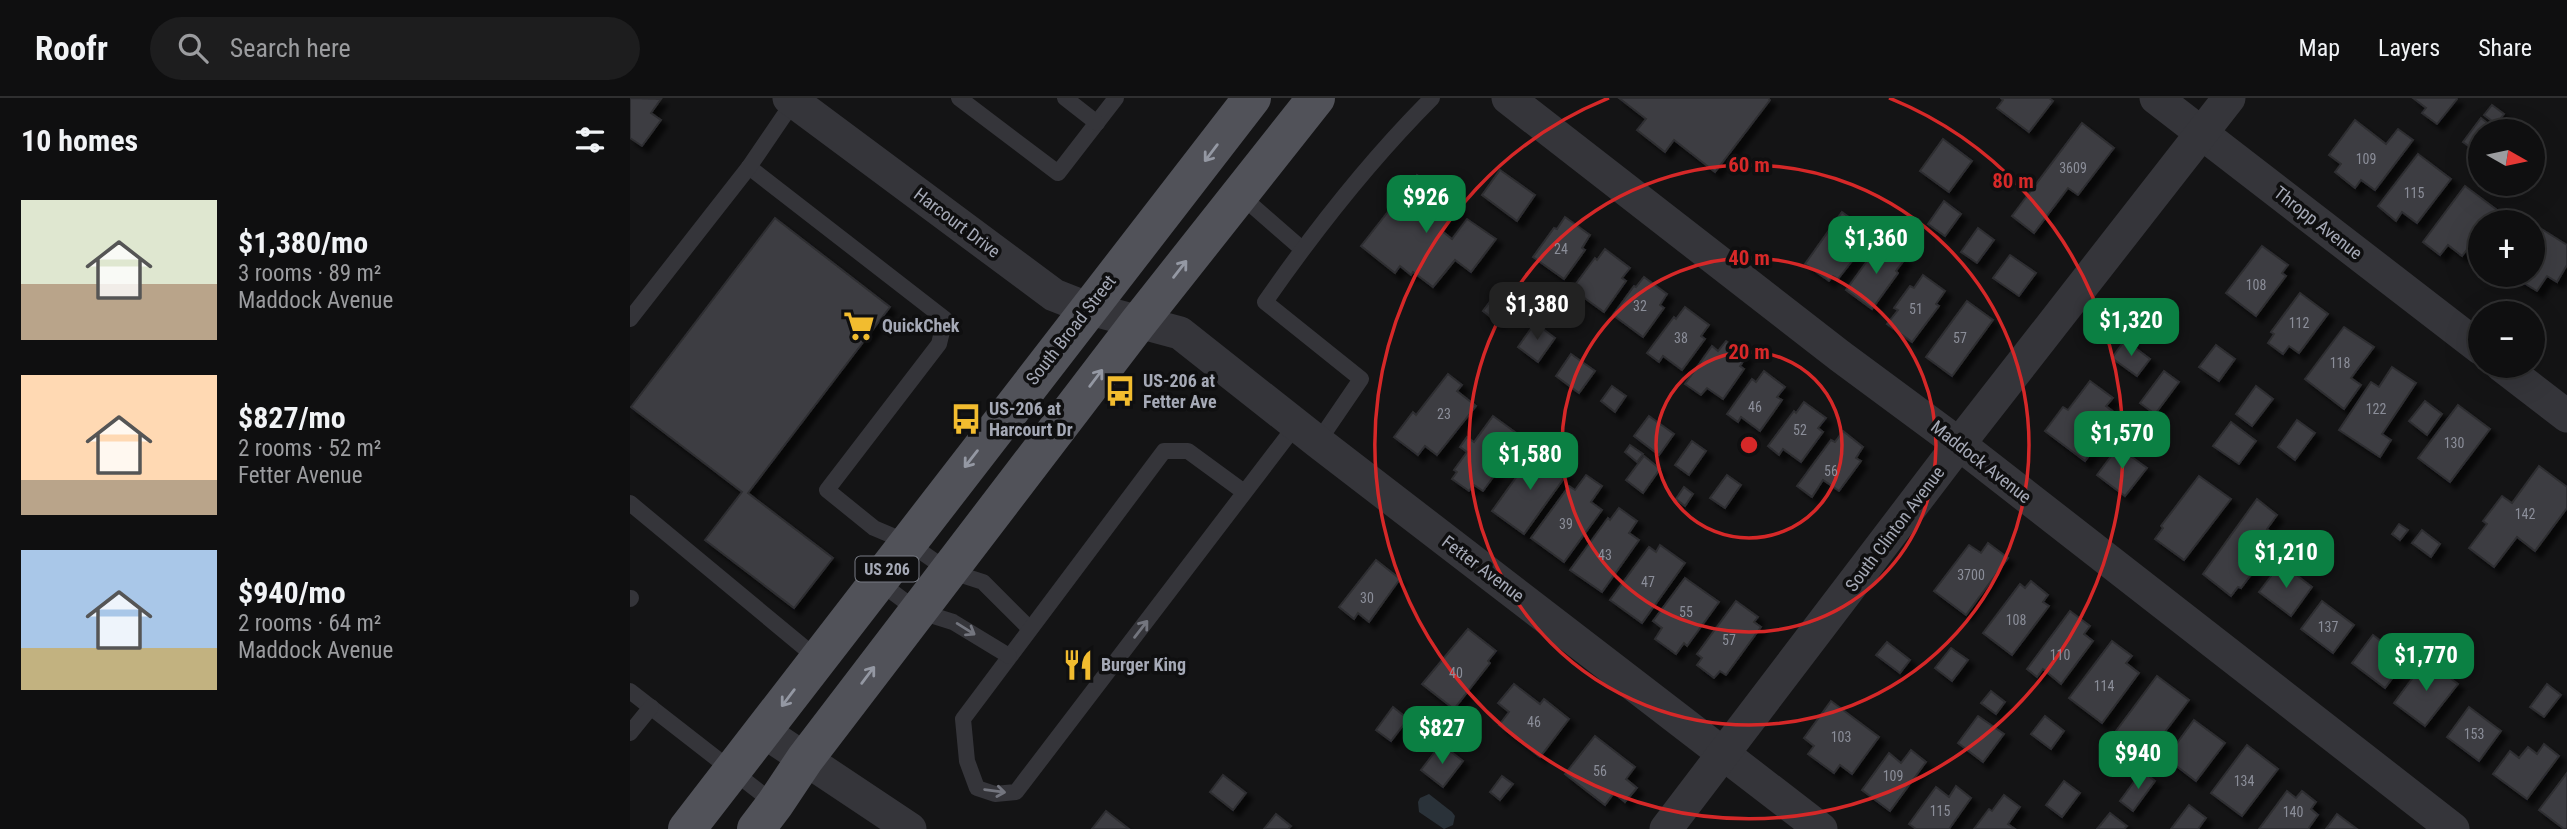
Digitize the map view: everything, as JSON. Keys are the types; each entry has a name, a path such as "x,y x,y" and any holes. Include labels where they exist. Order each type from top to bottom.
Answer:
{"main road":[{"name":"South Broad Street","path":"687,829 1087,308 1179,196 1252,98"},
{"name":"US 206","path":"765,817 804,759 1138,323 1316,98"}],"street":[{"name":"Maddock Avenue","path":"1508,98 1840,356 1959,444 2453,829"},
{"name":"Thropp Avenue","path":"2156,98 2468,339"},
{"name":"South Clinton Avenue","path":"1666,829 1959,444 2229,98"},
{"name":"Harcourt Drive","path":"793,99 1054,295 1138,323"},
{"name":"Fetter Avenue","path":"1138,323 1180,333 1821,829"},
{"path":"2518,378 2567,416"},
{"path":"763,731 910,829"}],"lane":[{"path":"958,98 1058,173 1116,98"},
{"path":"1065,98 1097,123"},
{"path":"1244,492 1188,451 1164,451 963,719 967,761 977,788 995,794 1016,792 1244,492 1361,379 1265,302 1302,248 1396,134 1432,98"},
{"path":"630,319 749,167 793,99"},
{"path":"749,167 945,319 939,344 827,490 874,528 907,542 949,571 983,582 1030,629"},
{"path":"1239,194 1302,248"},
{"path":"630,503 818,659"},
{"path":"878,581 918,611 953,622 1009,656"},
{"path":"630,691 732,770 765,817"},
{"path":"630,733 651,707"}],"shaded area":[{"path":"1429,794 1452,812 1455,816 1453,825 1444,829 1419,812 1420,798"}],"building":[{"path":"630,98 661,99 651,113 661,120 642,146 630,138"},
{"path":"1619,98 1770,100 1715,172 1674,140 1665,152 1637,130 1646,119"},
{"path":"2001,98 2049,98 2053,101 2029,132 1997,108 2003,100"},
{"path":"2413,98 2457,99 2437,124 2422,113 2426,108"},
{"path":"2492,105 2504,114 2500,119 2489,119 2484,115"},
{"path":"2355,120 2386,144 2398,129 2413,140 2375,190 2361,180 2355,188 2335,172 2341,164 2329,155"},
{"path":"2082,123 2114,148 2078,195 2068,188 2034,233 2012,216"},
{"path":"1943,139 1972,161 1949,192 1920,171"},
{"path":"2418,154 2451,179 2417,223 2402,212 2396,221 2378,206"},
{"path":"1500,170 1535,195 1517,221 1482,195"},
{"path":"1417,175 1460,208 1442,231 1452,239 1467,219 1496,239 1471,272 1455,260 1433,287 1400,266 1395,273 1361,246"},
{"path":"2465,186 2468,188 2468,196 2478,196 2497,210 2468,210 2468,248 2462,256 2448,245 2440,255 2423,242"},
{"path":"1944,201 1961,214 1945,236 1928,224"},
{"path":"1842,212 1868,231 1859,244 1863,247 1838,279 1833,276 1829,281 1805,264"},
{"path":"1565,217 1590,235 1582,248 1585,250 1564,279 1533,257"},
{"path":"775,218 890,307 748,493 833,558 794,608 705,540 742,492 631,407"},
{"path":"1978,228 1994,240 1977,263 1961,252"},
{"path":"2545,231 2567,245 2567,265 2557,282 2547,276 2545,279"},
{"path":"1881,242 1905,259 1872,309 1846,290"},
{"path":"2262,246 2288,265 2282,273 2286,276 2256,316 2226,293"},
{"path":"1605,249 1630,268 1622,278 1626,281 1604,312 1572,289"},
{"path":"2010,255 2036,273 2019,296 1993,278"},
{"path":"1923,275 1945,291 1936,304 1939,306 1912,342 1887,324 1898,310 1894,308 1910,286 1914,288"},
{"path":"1644,277 1667,294 1660,305 1664,308 1643,337 1613,315"},
{"path":"1497,292 1510,302 1497,322 1483,311"},
{"path":"2300,293 2328,314 2299,353 2289,346 2283,354 2268,343 2274,334 2271,332"},
{"path":"1967,301 1993,320 1952,376 1926,357"},
{"path":"1685,307 1709,325 1701,336 1705,339 1682,370 1663,356 1659,362 1647,353 1674,317 1676,319"},
{"path":"1535,323 1555,338 1538,362 1518,347"},
{"path":"2344,327 2374,347 2351,378 2361,385 2344,409 2305,379"},
{"path":"2125,340 2150,359 2137,376 2112,358"},
{"path":"1726,341 1747,356 1740,366 1744,369 1723,399 1707,388 1701,395 1685,384 1712,346 1718,351"},
{"path":"2216,345 2235,359 2219,381 2199,367"},
{"path":"1571,354 1595,371 1579,393 1556,376"},
{"path":"2392,367 2416,383 2382,434 2391,440 2380,457 2339,430 2371,382 2379,387"},
{"path":"1764,371 1785,387 1777,397 1782,400 1760,431 1741,417 1738,422 1727,414 1752,379 1756,382"},
{"path":"2164,371 2179,382 2155,414 2140,403"},
{"path":"1448,374 1462,385 1457,391 1476,406 1437,455 1425,446 1418,455 1394,437 1413,412 1416,415"},
{"path":"2090,381 2113,398 2106,406 2119,416 2085,461 2045,431 2063,407 2068,410"},
{"path":"1612,386 1626,396 1615,412 1601,401"},
{"path":"2256,386 2273,399 2252,426 2236,414"},
{"path":"2425,401 2442,414 2427,435 2409,421"},
{"path":"1804,402 1826,418 1818,428 1823,432 1801,462 1783,449 1779,455 1768,446"},
{"path":"2458,405 2490,429 2450,482 2418,458"},
{"path":"1493,416 1519,435 1507,452 1510,454 1483,491 1474,485 1469,491 1452,479 1457,472 1454,470 1467,452 1460,447 1467,437 1474,442"},
{"path":"1649,416 1674,434 1659,455 1634,436"},
{"path":"2297,420 2315,433 2295,460 2278,447"},
{"path":"2231,422 2256,441 2239,464 2213,446"},
{"path":"1843,431 1863,447 1856,458 1861,461 1839,491 1823,480 1812,497 1797,486 1831,440 1835,442"},
{"path":"1692,441 1706,451 1689,475 1675,465"},
{"path":"1630,445 1643,454 1637,462 1625,452"},
{"path":"2118,447 2147,468 2125,496 2097,475"},
{"path":"1535,451 1567,474 1524,534 1492,511"},
{"path":"1644,456 1660,469 1643,493 1626,480"},
{"path":"2539,466 2567,487 2567,508 2535,551 2517,537 2494,567 2469,548 2487,524 2483,521 2502,496 2512,503"},
{"path":"1586,475 1602,486 1591,502 1602,510 1564,562 1531,538 1569,486 1575,490"},
{"path":"1727,475 1741,485 1725,508 1710,498"},
{"path":"2199,476 2231,499 2184,560 2155,539 2163,528 2161,526"},
{"path":"1684,487 1693,494 1685,506 1676,499"},
{"path":"2257,499 2277,515 2267,529 2279,538 2241,588 2238,587 2231,596 2203,574"},
{"path":"1619,508 1637,521 1629,533 1639,540 1602,592 1570,570 1608,518 1610,520"},
{"path":"2399,524 2408,530 2400,540 2392,534"},
{"path":"2422,530 2440,544 2431,557 2412,543"},
{"path":"1988,543 2008,558 1966,615 1934,591 1969,545 1981,553"},
{"path":"1660,545 1685,563 1642,623 1610,600 1649,547 1656,552"},
{"path":"1376,560 1400,579 1369,622 1358,613 1354,619 1339,607"},
{"path":"2281,563 2312,587 2291,616 2259,592"},
{"path":"1685,578 1719,602 1687,646 1684,643 1676,654 1655,639 1662,628 1653,621"},
{"path":"2031,581 2048,595 2043,602 2049,606 2012,655 1983,633 2020,584 2025,588"},
{"path":"1736,601 1758,617 1754,622 1761,627 1726,675 1720,671 1714,678 1697,665 1702,658 1697,654"},
{"path":"2322,601 2354,625 2333,653 2301,629"},
{"path":"2070,611 2090,626 2084,634 2093,641 2061,684 2043,669 2037,677 2027,669"},
{"path":"1468,629 1496,651 1488,661 1490,663 1454,709 1422,684"},
{"path":"2373,635 2406,660 2385,688 2352,663"},
{"path":"2112,641 2132,656 2126,663 2139,673 2102,723 2069,698"},
{"path":"1887,642 1910,660 1900,673 1876,655"},
{"path":"1951,648 1968,660 1952,681 1935,668"},
{"path":"2426,660 2458,684 2425,726 2394,703"},
{"path":"2157,676 2189,700 2149,753 2137,743 2132,749 2113,735"},
{"path":"1514,684 1540,704 1544,699 1569,719 1540,757 1499,725 1509,712 1498,703"},
{"path":"2547,684 2561,695 2544,717 2530,707"},
{"path":"1991,691 2005,702 1996,714 1981,703"},
{"path":"1831,701 1879,737 1852,774 1840,765 1834,773 1808,754 1814,746 1804,738"},
{"path":"1393,707 1408,719 1391,741 1376,730"},
{"path":"2469,707 2501,731 2479,761 2447,737"},
{"path":"1978,716 2004,734 1983,762 1958,743"},
{"path":"2045,716 2064,731 2051,749 2031,734"},
{"path":"2194,720 2225,743 2196,781 2166,758"},
{"path":"1595,736 1635,767 1626,779 1637,788 1625,802 1614,793 1605,805 1565,774"},
{"path":"1441,744 1463,761 1443,787 1421,770"},
{"path":"2544,744 2559,756 2527,799 2493,774 2510,751 2519,758 2528,747 2537,754"},
{"path":"2247,745 2278,769 2242,816 2211,793"},
{"path":"1911,750 1926,762 1890,811 1862,790 1889,753 1901,763"},
{"path":"2142,771 2155,781 2133,811 2120,801"},
{"path":"2567,773 2567,829 2564,829 2539,810"},
{"path":"1223,775 1246,793 1233,810 1210,792"},
{"path":"1502,776 1513,784 1500,800 1490,792"},
{"path":"2064,781 2080,793 2062,817 2046,805"},
{"path":"1956,786 1971,798 1949,829 1916,829 1909,824 1936,787 1949,797"},
{"path":"2287,791 2296,798 2302,791 2316,802 2311,809 2318,815 2308,829 2259,829"},
{"path":"2004,795 2020,807 2008,824 2015,829 1974,829 1989,809 1992,811"},
{"path":"2189,805 2206,818 2198,829 2171,829"},
{"path":"1106,811 1129,829 1092,829"},
{"path":"2110,813 2127,826 2124,829 2097,829"},
{"path":"1276,814 1291,826 1288,829 1264,829"},
{"path":"2337,814 2357,829 2326,829"}],"place":[{"name":"QuickChek","path":"859,326"},
{"name":"US-206 at Fetter Ave","path":"1120,391"},
{"name":"US-206 at Harcourt Dr","path":"966,419"},
{"name":"Burger King","path":"1078,665"}]}
